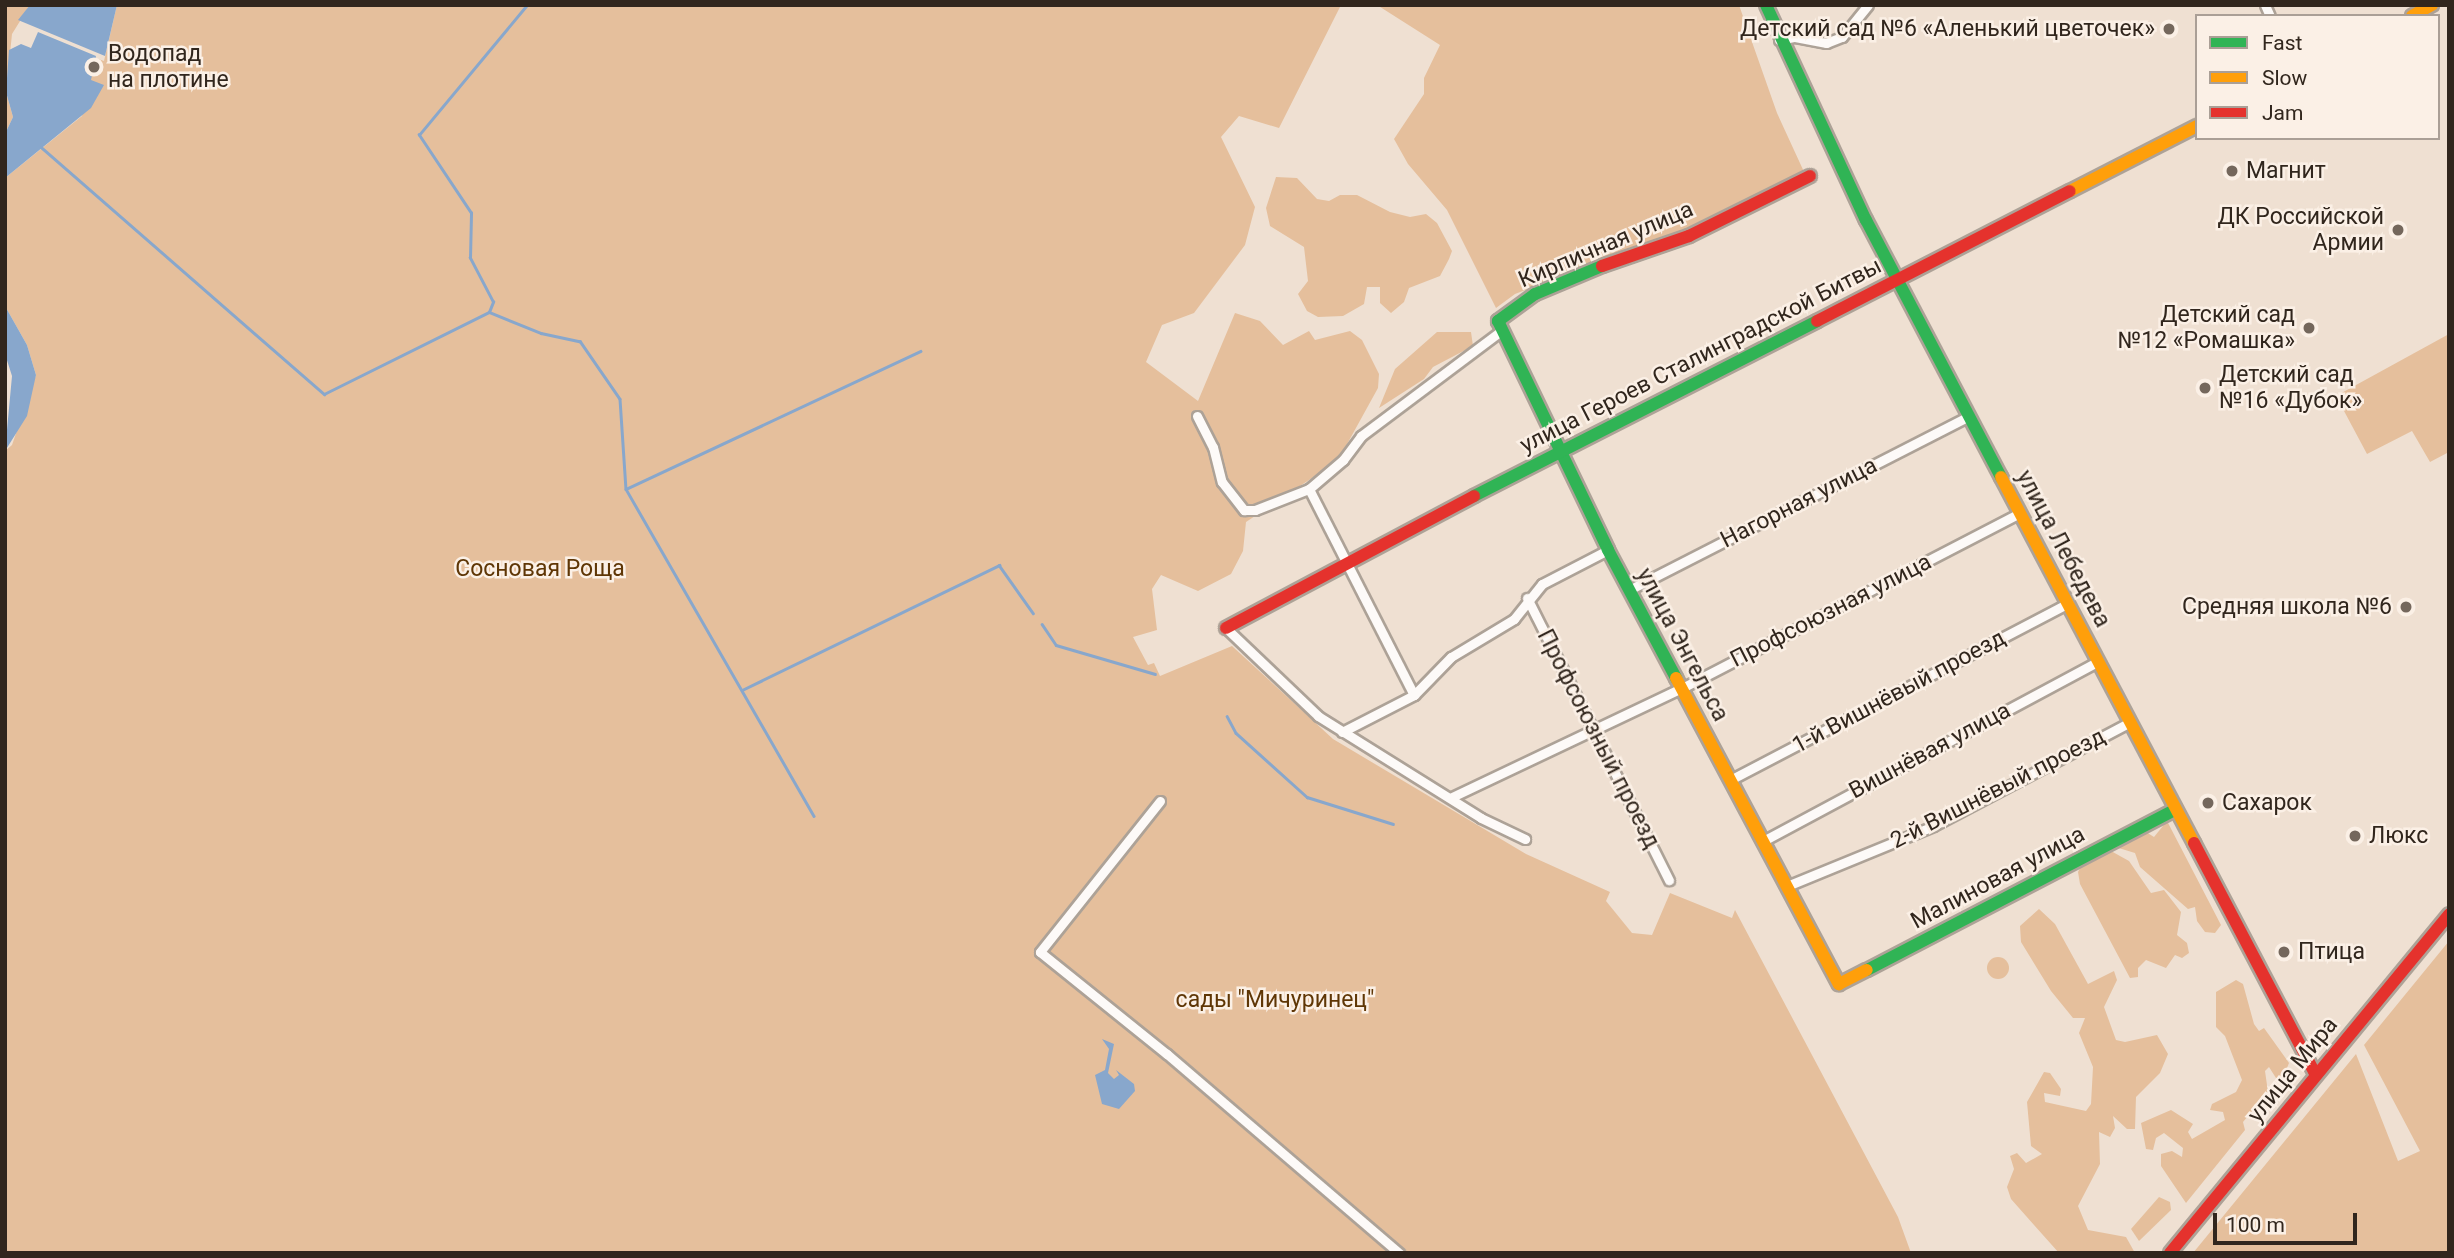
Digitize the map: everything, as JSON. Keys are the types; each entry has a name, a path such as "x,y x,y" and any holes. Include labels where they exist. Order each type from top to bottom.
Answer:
{"street":[{"name":"улица Лебедева","path":"1766,5 1779,40 1898,279 2316,1075"},
{"path":"1779,40 1795,37 1826,43 1842,37 1868,5"},
{"path":"2416,14 2432,5"},
{"name":"улица Героев Сталинградской Битвы","path":"1226,628 1348,561 2195,127"},
{"name":"Кирпичная улица","path":"1197,416 1213,447 1222,482 1244,510 1288,500 1309,489 1343,460 1361,436 1535,294 1621,258 1689,236 1810,176"},
{"name":"улица Энгельса","path":"1499,326 1608,550 1839,984"},
{"name":"Нагорная улица","path":"1629,590 1969,416"},
{"path":"1309,489 1348,561 1413,695"},
{"name":"Профсоюзная улица","path":"1451,797 1682,688 2020,513"},
{"path":"1342,732 1413,695 1451,657 1514,619 1527,598 1542,584 1608,550"},
{"name":"Профсоюзный проезд","path":"1527,598 1669,880"},
{"name":"1-й Вишнёвый проезд","path":"1730,780 2068,604"},
{"path":"1226,628 1318,716 1481,818 1525,839"},
{"name":"Вишнёвая улица","path":"1763,841 2098,661"},
{"name":"2-й Вишнёвый проезд","path":"1787,886 1933,826 2130,722"},
{"path":"1160,801 1040,952 1167,1054 1398,1253"},
{"name":"Малиновая улица","path":"1839,984 2176,809"},
{"name":"улица Мира","path":"2170,1253 2449,914"}],"green space":[{"path":"5,5 30,5 12,34 6,92 13,117 5,134"},
{"name":"Сосновая Роща","path":"117,5 1341,5 1279,128 1239,116 1221,137 1255,207 1245,245 1194,313 1162,325 1146,362 1198,401 1235,313 1260,321 1283,345 1309,331 1315,340 1350,331 1362,340 1379,374 1378,388 1346,446 1330,466 1246,522 1243,551 1231,574 1198,591 1161,575 1152,589 1157,630 1133,637 1148,665 1154,663 1160,676 1232,646 1333,739 1526,854 1610,892 1606,901 1632,933 1652,935 1670,893 1732,918 1735,910 1898,1217 1911,1253 5,1253 5,451 12,445 36,375 27,345 5,306 5,178 82,116 89,72 95,58 104,61"},
{"path":"1377,5 1739,5 1777,113 1805,174 1682,230 1515,294 1496,308 1447,210 1408,164 1394,139 1424,94 1424,78 1440,45"},
{"path":"1276,177 1297,178 1317,199 1329,201 1340,195 1357,195 1390,212 1410,217 1426,214 1437,223 1452,251 1440,276 1409,288 1404,302 1391,313 1380,303 1380,287 1367,287 1364,304 1343,316 1318,317 1307,311 1298,294 1308,281 1304,247 1270,226 1266,208"},
{"path":"1437,332 1471,332 1473,346 1433,367 1424,379 1379,408 1395,369"},
{"path":"2449,334 2449,452 2430,462 2412,431 2367,454 2336,396"},
{"path":"2167,821 2221,925 2215,933 2205,932 2197,921 2195,907 2188,909 2140,867 2135,853 2112,846 2146,832 2154,837"},
{"path":"2111,851 2129,861 2151,893 2164,890 2181,912 2177,935 2187,943 2189,953 2182,958 2175,955 2166,968 2146,960 2138,968 2138,977 2130,978 2080,884 2078,872 2082,864"},
{"path":"2039,909 2055,924 2088,984 2114,971 2117,980 2104,1007 2116,1040 2125,1042 2157,1035 2168,1054 2160,1073 2136,1097 2135,1129 2127,1129 2113,1116 2115,1128 2110,1137 2099,1132 2100,1164 2078,1206 2088,1230 2126,1237 2135,1253 2059,1253 2011,1199 2007,1187 2014,1169 2010,1156 2017,1153 2026,1163 2042,1154 2031,1146 2027,1102 2044,1072 2050,1073 2061,1089 2060,1096 2044,1093 2045,1102 2086,1111 2091,1104 2093,1067 2079,1033 2085,1018 2073,1018 2051,991 2021,942 2020,926"},
{"path":"2449,941 2449,1253 2193,1253 2356,1054 2398,1161 2420,1151 2364,1045"},
{"path":"1998,957 2006,960 2009,968 2006,976 1998,979 1990,976 1987,968 1990,960"},
{"path":"2236,980 2243,984 2254,1024 2259,1031 2264,1028 2289,1063 2283,1078 2276,1078 2269,1067 2265,1071 2268,1092 2243,1122 2245,1130 2186,1203 2161,1166 2161,1154 2172,1151 2182,1157 2183,1148 2164,1133 2156,1138 2153,1150 2146,1149 2141,1123 2171,1110 2193,1124 2188,1132 2192,1139 2225,1120 2223,1112 2210,1110 2212,1104 2236,1092 2242,1080 2225,1036 2216,1027 2216,992"},
{"path":"2159,1197 2170,1202 2171,1210 2139,1241 2131,1229"}],"water":[{"path":"30,5 117,5 105,56 18,20"},
{"path":"38,32 96,56 91,80 104,85 91,108 5,178 5,134 13,117 6,92 9,50 21,44 31,48"},
{"path":"5,306 27,345 36,375 27,416 5,451 12,376 5,354"},
{"path":"1102,1039 1114,1044 1108,1073 1114,1079 1119,1075 1116,1070 1134,1084 1135,1091 1119,1109 1102,1104 1095,1075 1105,1070 1109,1049"}],"waterway":[{"path":"41,147 324,394 489,312 493,302 470,258 471,213 419,135 527,5"},
{"path":"489,312 541,333 580,341 620,399 626,489 814,816"},
{"path":"626,489 920,351"},
{"path":"742,690 999,565 1033,613"},
{"path":"1042,624 1056,645 1155,674"},
{"path":"1227,716 1236,733 1307,797 1393,824"}],"traffic: fast":[{"path":"1766,5 1866,220 2001,477"},
{"path":"1602,266 1535,294 1498,321 1608,550 1676,678"},
{"path":"1474,496 1817,321"},
{"path":"1867,970 2176,809"}],"traffic: slow":[{"path":"2416,14 2432,5"},
{"path":"2070,191 2195,127"},
{"path":"2001,477 2194,843"},
{"path":"1676,678 1839,984 1867,970"}],"traffic: jam":[{"path":"1602,266 1689,236 1810,176"},
{"path":"1817,321 2070,191"},
{"path":"1226,628 1474,496"},
{"path":"2194,843 2316,1075"},
{"path":"2170,1253 2449,914"}],"place":[{"name":"Детский сад №6 «Аленький цветочек»","path":"2169,29"},
{"name":"Водопад на плотине","path":"94,67"},
{"name":"Магнит","path":"2232,171"},
{"name":"ДК Российской Армии","path":"2398,230"},
{"name":"Детский сад №12 «Ромашка»","path":"2309,328"},
{"name":"Детский сад №16 «Дубок»","path":"2205,388"},
{"name":"Средняя школа №6","path":"2406,607"},
{"name":"Сахарок","path":"2208,803"},
{"name":"Люкс","path":"2355,836"},
{"name":"Птица","path":"2284,952"}],"park label":[{"name":"сады \"Мичуринец\"","path":"1275,1000"}]}
